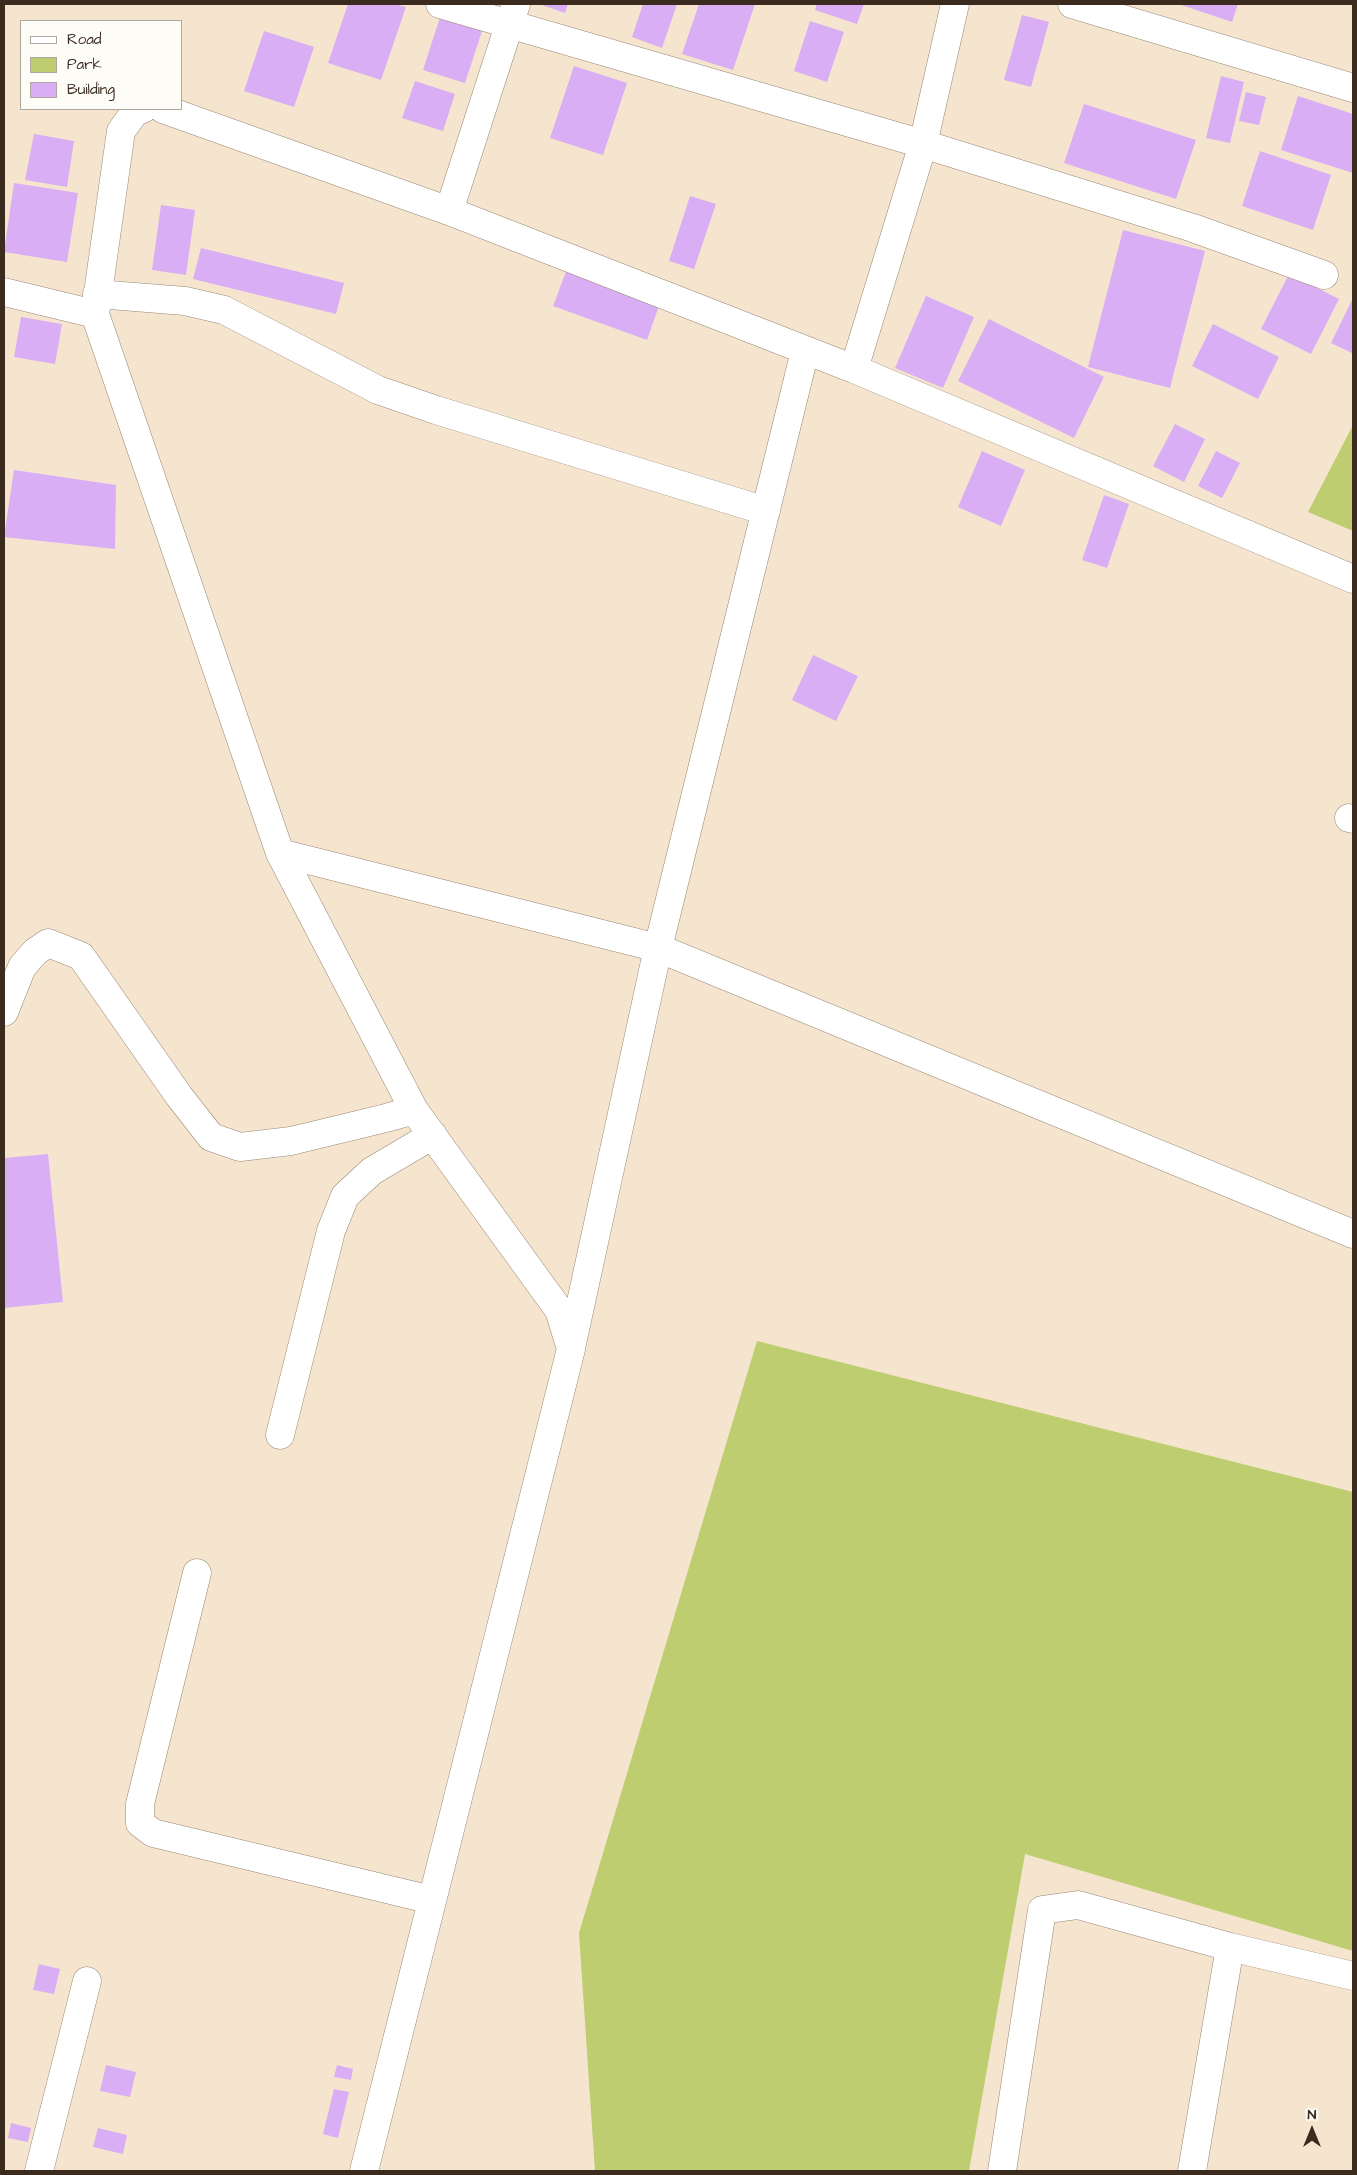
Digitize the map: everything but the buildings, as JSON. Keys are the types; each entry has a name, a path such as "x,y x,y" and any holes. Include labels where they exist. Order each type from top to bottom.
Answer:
{"street":[{"path":"440,4 512,13 1193,228 1324,275"},
{"path":"854,370 923,144 956,4"},
{"path":"1072,4 1353,88"},
{"path":"449,211 512,13"},
{"path":"140,110 135,112 121,131 96,304 280,853 414,1110 559,1310 571,1349"},
{"path":"166,110 449,211 805,350 1353,579"},
{"path":"4,292 96,304 185,301 224,310 378,390 436,410 766,511"},
{"path":"364,2171 571,1349 658,948 805,350"},
{"path":"280,853 658,948 1353,1234"},
{"path":"4,1012 22,967 35,952 48,943 81,956 179,1096 212,1137 240,1147 291,1141 414,1110"},
{"path":"280,1435 331,1231 345,1196 372,1171 433,1135"},
{"path":"197,1573 140,1804 140,1823 153,1834 432,1900"},
{"path":"1002,2171 1042,1910 1078,1905 1230,1947 1353,1976"},
{"path":"1192,2171 1230,1947"},
{"path":"39,2171 87,1981"}],"green space":[{"path":"1353,425 1353,531 1308,512"},
{"path":"757,1341 1353,1492 1353,1951 1025,1854 969,2171 595,2171 579,1933"}]}
